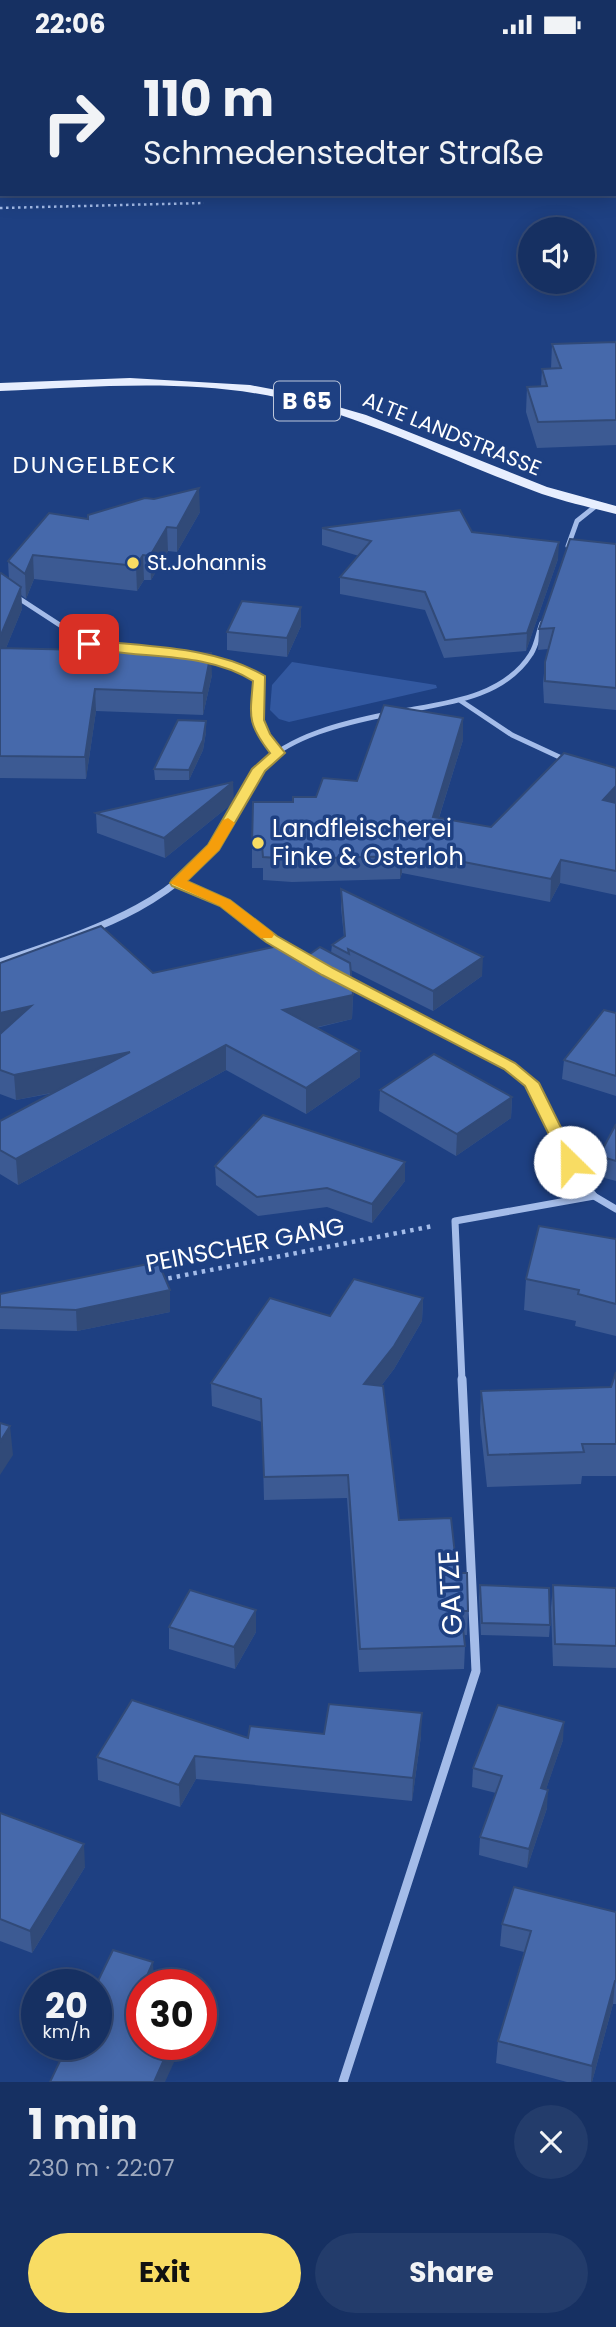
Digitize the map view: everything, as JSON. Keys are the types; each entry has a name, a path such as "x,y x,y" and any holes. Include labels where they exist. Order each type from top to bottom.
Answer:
{"main road":[{"name":"ALTE LANDSTRASSE","path":"0,387 153,382 220,386 283,395 374,423 484,470 542,491 597,505"},
{"name":"B 65","path":"597,505 616,510"}],"street":[{"path":"564,558 577,521 597,505"},
{"path":"0,586 89,644 173,654"},
{"path":"0,962 132,911 177,883 214,847 259,769 278,753 306,737 339,726 461,701 515,673 531,654 543,618"},
{"path":"198,657 247,671 260,679 257,720 263,734 278,753"},
{"path":"461,701 500,731 525,744 582,765"},
{"path":"177,883 225,903 271,939 294,952"},
{"path":"340,978 510,1066 531,1083 570,1162 594,1196 616,1209"},
{"path":"455,1221 594,1196"},
{"name":"GATZE","path":"343,2082 476,1671 455,1221"}],"path":[{"path":"0,208 204,203"},
{"name":"PEINSCHER GANG","path":"147,1282 455,1221"}],"shaded area":[{"path":"292,662 436,685 437,688 289,722 279,719 270,710 272,685"}],"building":[{"path":"616,342 616,420 538,422 527,387 547,386 542,369 561,368 552,344"},
{"path":"199,488 177,528 167,527 150,556 143,555 136,566 33,555 25,574 8,561 49,513 88,519 88,515 145,498 154,499"},
{"path":"460,510 472,532 559,542 527,633 445,640 425,592 340,577 371,541 322,528"},
{"path":"570,539 616,544 616,688 545,681 545,662 554,628 539,629"},
{"path":"0,574 21,587 0,637"},
{"path":"242,601 301,607 287,638 227,632"},
{"path":"0,648 211,653 203,693 95,689 85,757 0,756"},
{"path":"384,705 463,718 433,817 491,827 564,753 616,768 616,786 603,800 616,803 616,871 561,860 551,879 402,850 400,856 292,859 263,857 262,845 252,845 253,802 293,802 293,797 316,797 323,778 357,781"},
{"path":"178,720 206,721 203,740 189,770 154,769"},
{"path":"233,782 164,838 96,813"},
{"path":"341,889 483,957 433,991 348,949 349,954 332,945 345,936"},
{"path":"101,926 153,973 287,944 307,956 320,947 350,963 353,995 283,1010 360,1051 306,1088 226,1045 16,1159 0,1150 0,1121 130,1052 14,1075 0,1070 0,1034 31,1006 0,1013 0,963"},
{"path":"604,1010 616,1013 616,1076 564,1060"},
{"path":"434,1054 512,1097 457,1134 380,1090"},
{"path":"263,1115 405,1162 372,1204 327,1188 257,1197 215,1166"},
{"path":"616,1124 616,1161 599,1156"},
{"path":"539,1226 616,1239 616,1304 578,1294 579,1290 526,1279"},
{"path":"158,1262 170,1290 76,1310 0,1307 0,1294"},
{"path":"354,1279 423,1298 394,1346 364,1384 383,1386 399,1520 451,1518 457,1573 467,1573 468,1611 461,1611 465,1646 360,1649 348,1475 264,1477 261,1399 211,1383 270,1298 330,1316"},
{"path":"616,1372 616,1444 582,1444 584,1452 488,1455 481,1391 611,1387"},
{"path":"0,1423 10,1426 0,1442"},
{"path":"480,1585 549,1588 550,1625 482,1623"},
{"path":"553,1585 616,1588 616,1646 555,1644"},
{"path":"190,1590 256,1610 234,1647 169,1627"},
{"path":"132,1700 248,1738 250,1726 324,1734 329,1704 422,1713 413,1778 195,1756 179,1785 97,1757"},
{"path":"498,1705 564,1722 541,1788 548,1790 529,1849 480,1837 502,1776 473,1768"},
{"path":"0,1813 84,1844 30,1931 0,1919"},
{"path":"514,1887 616,1912 616,1981 592,2066 498,2041 531,1931 502,1924"},
{"path":"113,1950 153,1962 150,1969 126,1969 126,2060 164,2060 154,2082 50,2082 60,2060 112,2060 112,1969 104,1969"}],"slow traffic":[{"path":"228,823 214,847 177,883 225,903 266,935"}],"place":[{"name":"St.Johannis","path":"133,563"},
{"name":"Landfleischerei Finke & Osterloh","path":"258,843"}],"district":[{"name":"DUNGELBECK","path":"95,465"}],"route":[{"path":"89,644 198,657 247,671 260,679 257,720 263,734 278,753 259,769 214,847 177,883 225,903 271,939 389,1005 510,1066 531,1083 570,1162"}]}
